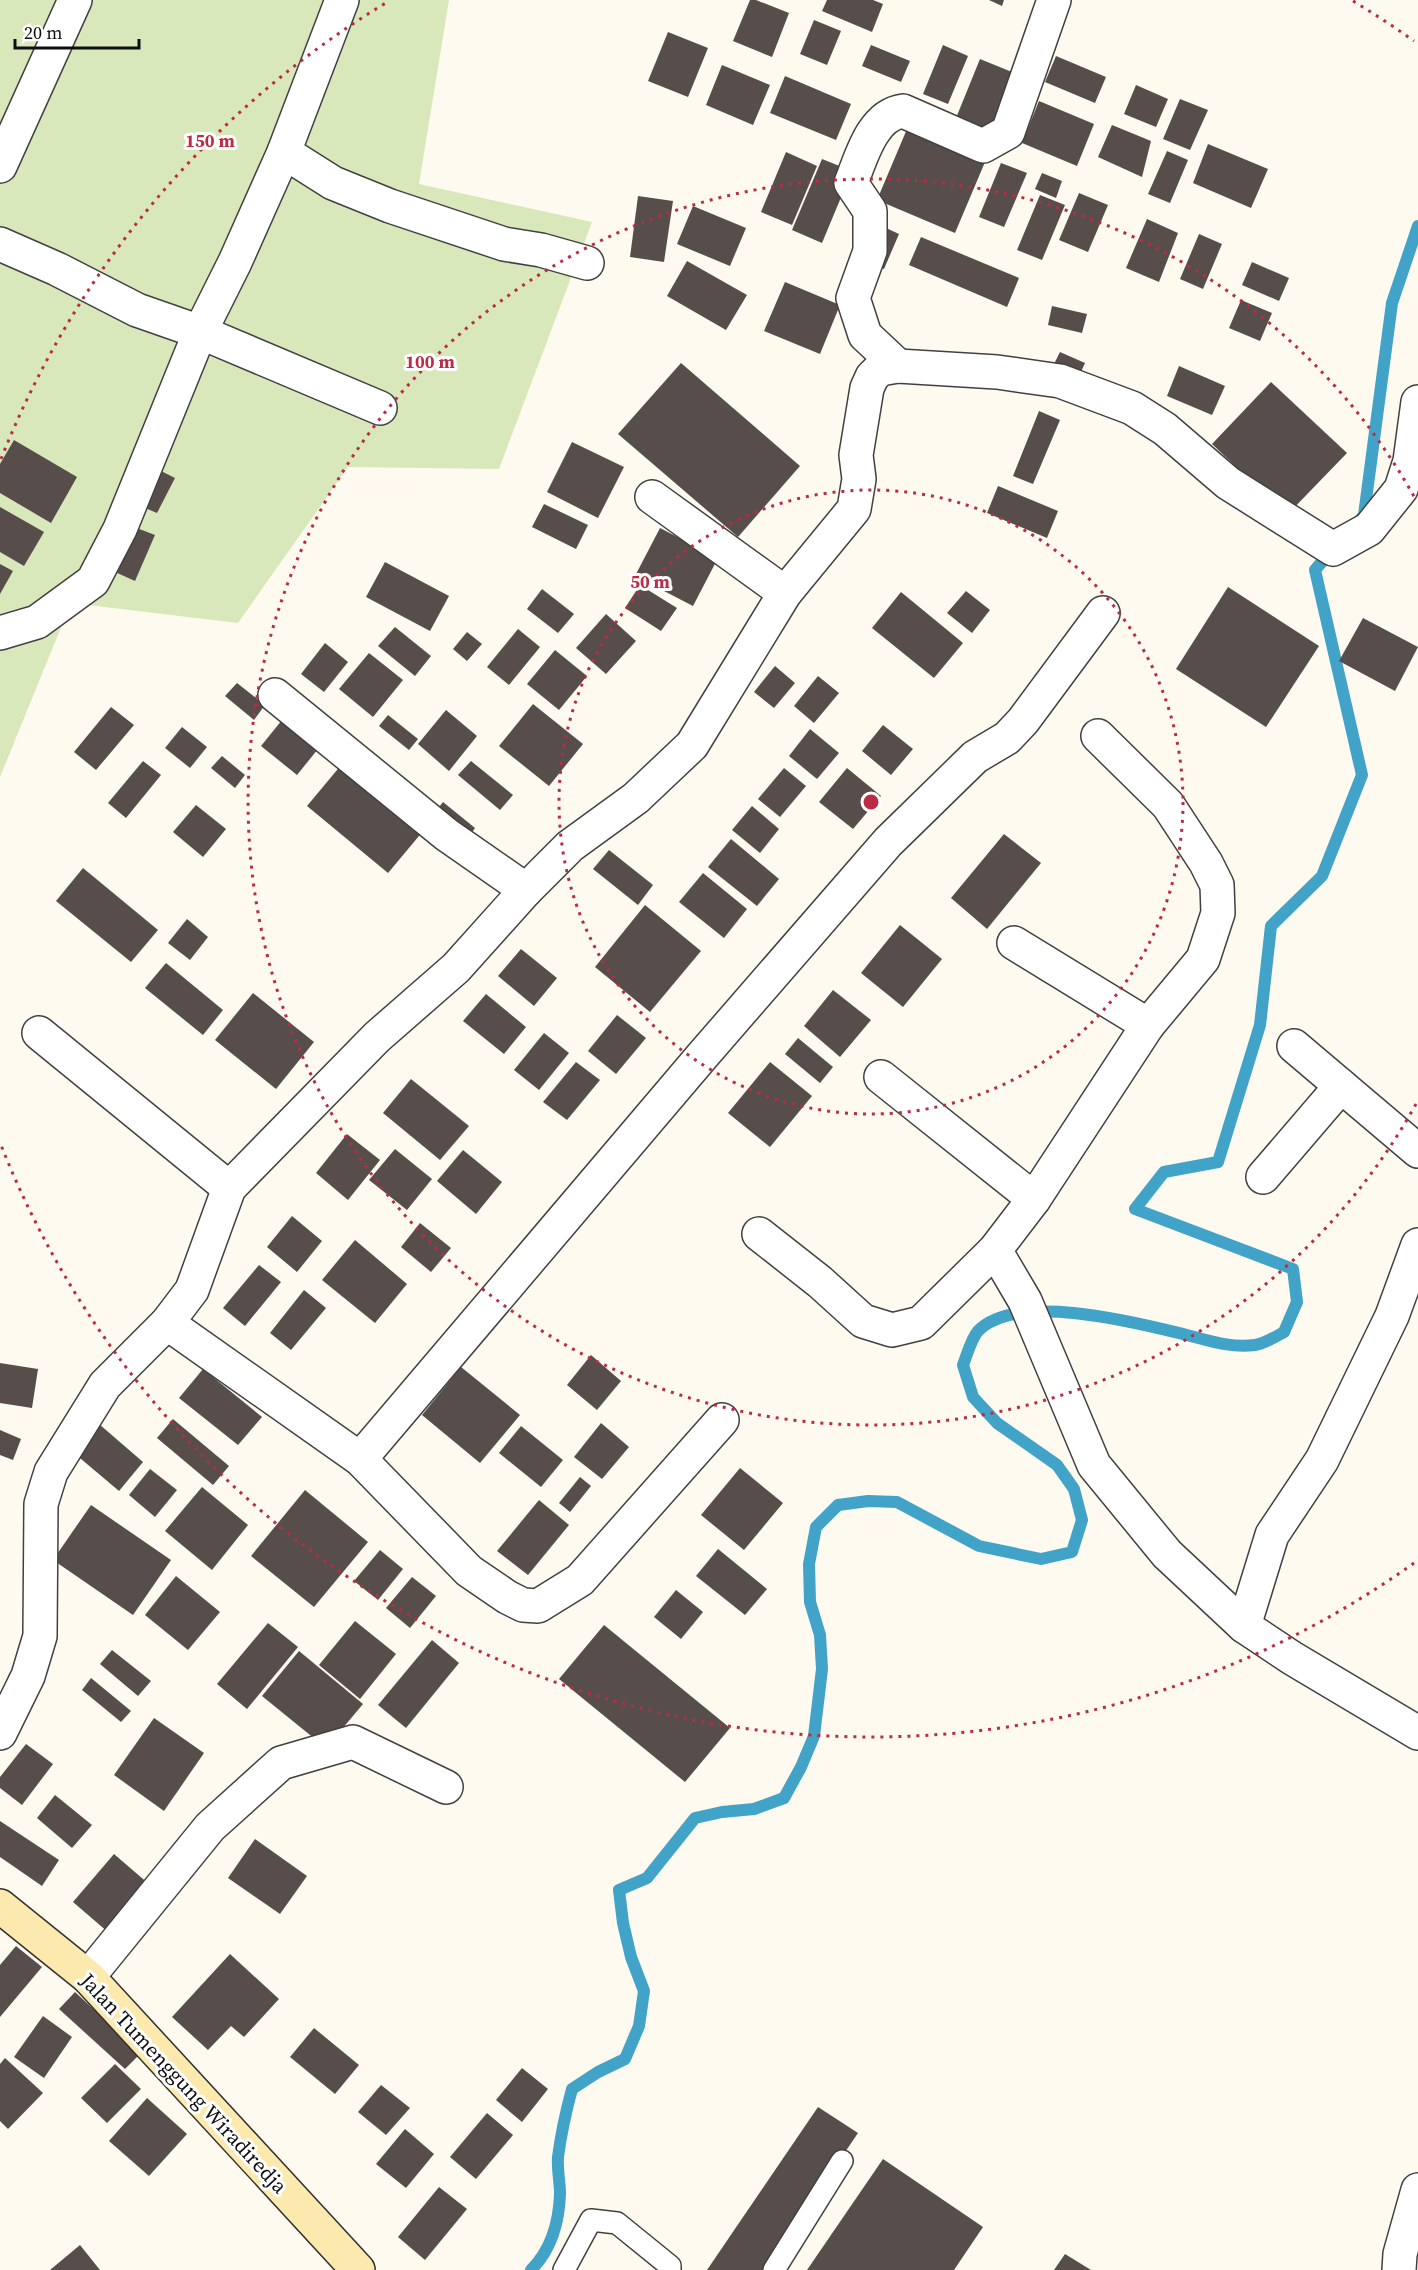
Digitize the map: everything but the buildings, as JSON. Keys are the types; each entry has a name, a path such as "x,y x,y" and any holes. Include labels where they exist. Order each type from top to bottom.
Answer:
{"street":[{"path":"0,166 75,0"},
{"path":"0,633 37,622 93,582 120,529 200,332 235,262 284,152 342,0"},
{"path":"898,366 865,335 853,298 870,251 870,211 850,183 873,133 892,113 903,111 983,146 1008,132 1054,0"},
{"path":"284,152 333,183 408,213 504,244 541,250 587,263"},
{"path":"0,244 57,269 137,310 200,332 380,408"},
{"path":"0,1733 28,1676 40,1636 41,1504 51,1472 105,1385 167,1323 192,1290 230,1188 377,1037 456,968 526,890 570,846 636,798 692,745 785,593 854,509 859,479 856,455 867,388 872,377 880,369 898,366 997,372 1060,381 1132,408 1165,429 1228,483 1333,549 1369,529 1401,489 1410,461 1418,402"},
{"path":"652,497 785,593"},
{"path":"360,1459 703,1055 888,842 975,757 1007,738 1023,721 1103,613"},
{"path":"275,695 447,835 526,890"},
{"path":"759,1234 820,1282 863,1321 892,1330 921,1323 995,1250 1034,1198 1148,1025 1203,959 1218,913 1217,885 1206,863 1168,805 1098,736"},
{"path":"1014,943 1148,1025"},
{"path":"39,1033 230,1188"},
{"path":"1294,1046 1418,1151"},
{"path":"881,1077 1034,1198"},
{"path":"1263,1177 1341,1086"},
{"path":"1244,1626 1272,1535 1322,1460 1392,1316 1418,1245"},
{"path":"995,1250 1025,1301 1094,1465 1167,1554 1244,1626 1292,1658 1418,1732"},
{"path":"167,1323 360,1459 469,1570 507,1597 523,1605 538,1606 580,1580 722,1420"},
{"path":"88,1977 210,1827 281,1763 353,1742 446,1786"},
{"name":"Jalan Tumenggung Wiradiredja","path":"0,1906 88,1977 358,2270"},
{"path":"1399,2270 1400,2254 1418,2190"}],"lane":[{"path":"774,2270 842,2161"},
{"path":"564,2270 591,2220 617,2223 670,2266 670,2270"}],"green space":[{"path":"0,0 449,0 419,184 592,222 499,469 348,467 238,623 71,603 0,777"}],"waterway":[{"path":"1360,520 1364,515 1392,303 1418,226"},
{"path":"531,2270 544,2254 556,2225 560,2194 558,2157 572,2089 598,2072 625,2059 639,2026 644,1991 631,1957 623,1923 619,1890 647,1878 695,1818 722,1812 754,1809 784,1798 801,1767 814,1736 822,1669 820,1635 810,1602 809,1564 816,1527 838,1505 868,1501 897,1502 979,1546 1041,1559 1072,1552 1082,1520 1074,1489 1057,1465 997,1423 973,1397 963,1365 978,1331 996,1319 1020,1313 1079,1314 1110,1318 1237,1346 1258,1344 1284,1332 1297,1302 1293,1269 1135,1209 1164,1172 1218,1162 1260,1025 1271,926 1322,876 1362,775 1315,570 1332,550"}]}
